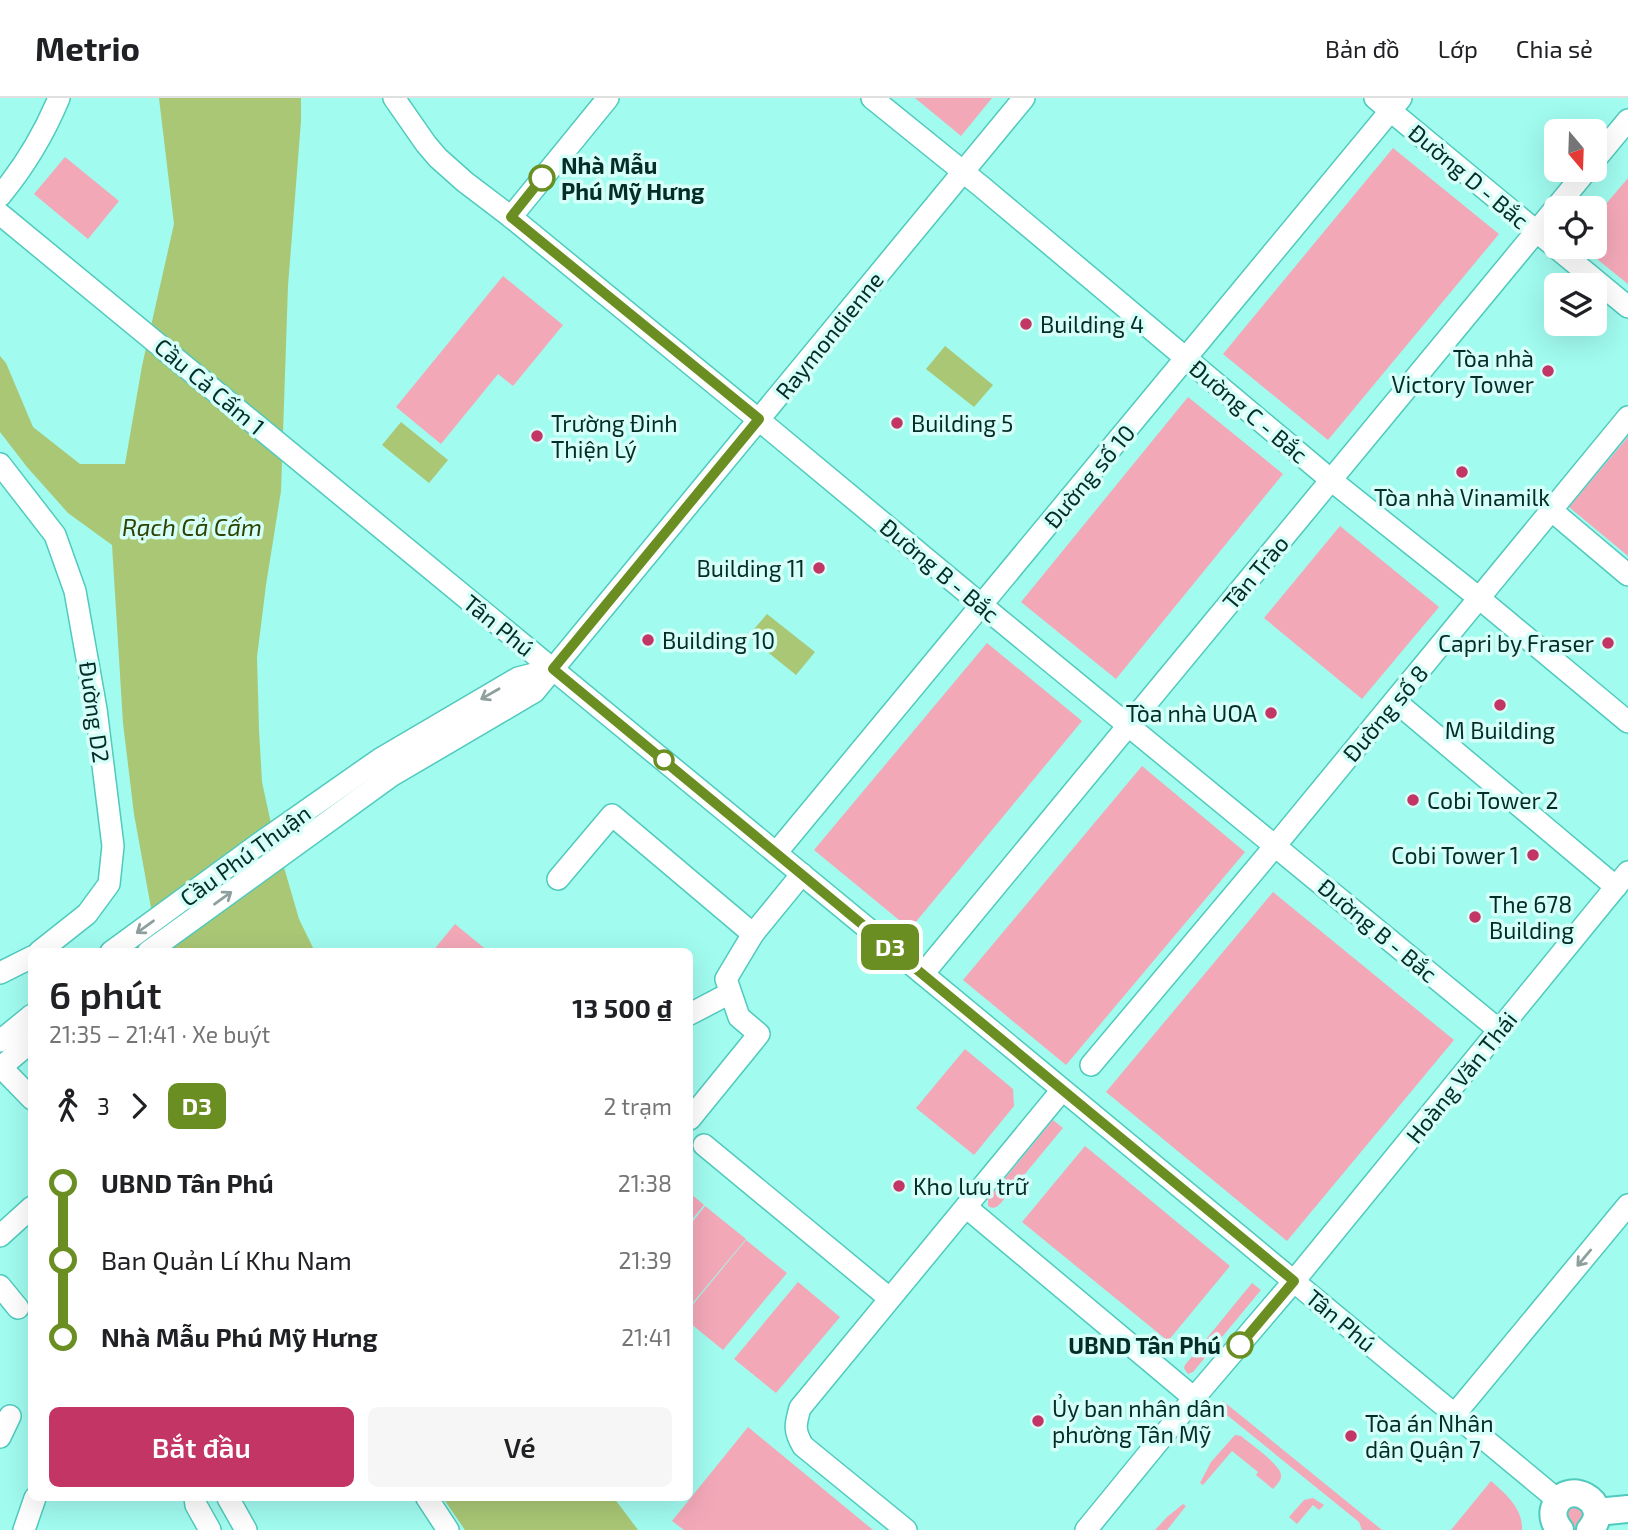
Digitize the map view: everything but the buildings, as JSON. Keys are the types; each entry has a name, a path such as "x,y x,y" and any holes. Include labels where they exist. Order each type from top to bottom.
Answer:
{"main road":[{"path":"1560,1530 1553,1514 1559,1501 1571,1493 1585,1495 1591,1500 1593,1521 1628,1509"}],"street":[{"path":"0,196 39,142 59,98"},
{"name":"Đường B - Bắc","path":"394,98 412,127 438,158 465,182 759,419 1499,1030"},
{"path":"511,217 608,98"},
{"name":"Đường C - Bắc","path":"872,98 1331,480 1628,722"},
{"name":"Raymondienne","path":"386,768 534,692 1024,98"},
{"name":"Đường D - Bắc","path":"1389,102 1535,232 1628,307"},
{"name":"Đường số 10","path":"776,853 1186,358 1389,102"},
{"path":"1607,145 1628,120"},
{"name":"Tân Trào","path":"923,974 1577,182"},
{"name":"Cầu Cả Cấm 1","path":"0,214 346,499"},
{"name":"Đường số 8","path":"1091,1065 1628,417"},
{"name":"Đường D2","path":"0,464 55,535 75,591 96,709 113,846 109,884 87,914 44,948"},
{"name":"Tân Phú","path":"346,499 1559,1501"},
{"path":"1551,510 1628,575"},
{"path":"1395,701 1622,879"},
{"name":"Cầu Phú Thuận","path":"116,948 231,864 386,768"},
{"name":"Cầu Phú Thuận","path":"153,948 386,768"},
{"path":"558,879 612,815 753,934"},
{"path":"693,1115 760,1034 739,1017 726,979 753,934 802,874"},
{"name":"Hoàng Văn Thái","path":"1086,1530 1294,1281 1622,879"},
{"path":"0,973 28,959"},
{"path":"693,1012 730,993"},
{"path":"0,1041 28,1018"},
{"path":"28,1044 1,1067 28,1095"},
{"path":"906,1530 803,1446 796,1435 800,1408 1062,1090"},
{"path":"704,1145 889,1298"},
{"path":"1455,1414 1628,1205"},
{"path":"966,1207 1194,1398"},
{"path":"0,1236 28,1211"},
{"path":"0,1286 18,1308"},
{"path":"0,1437 10,1416"},
{"path":"24,1530 35,1501"},
{"path":"195,1501 211,1530"},
{"path":"230,1501 246,1530"},
{"path":"429,1501 448,1530"}],"shaded area":[{"path":"915,98 992,98 961,136"},
{"path":"1393,148 1499,234 1328,440 1223,354"},
{"path":"65,157 119,201 88,239 34,194"},
{"path":"1628,178 1628,284 1597,259 1607,259 1607,203"},
{"path":"503,276 563,325 513,386 498,374 441,444 396,407"},
{"path":"1188,397 1283,474 1116,679 1021,602"},
{"path":"1628,437 1628,556 1569,507"},
{"path":"1340,526 1439,607 1362,699 1264,618"},
{"path":"987,643 1082,721 910,929 814,850"},
{"path":"1142,766 1245,852 1066,1065 963,980"},
{"path":"1273,892 1454,1040 1287,1241 1106,1092"},
{"path":"455,924 484,948 435,948"},
{"path":"965,1049 1013,1089 1014,1106 974,1155 916,1108"},
{"path":"1053,1120 1063,1128 1000,1204 994,1208 988,1206 988,1199"},
{"path":"1085,1146 1230,1266 1168,1341 1022,1222"},
{"path":"693,1196 704,1205 693,1218"},
{"path":"705,1206 746,1239 693,1302 693,1221"},
{"path":"746,1240 787,1273 723,1350 693,1325 693,1304"},
{"path":"798,1282 840,1317 776,1393 734,1359"},
{"path":"1252,1283 1261,1290 1193,1372 1188,1374 1185,1365"},
{"path":"1223,1401 1382,1530 1362,1530 1359,1522 1217,1407"},
{"path":"748,1427 873,1530 684,1530 672,1521 688,1501 693,1501 693,1495"},
{"path":"1235,1435 1241,1436 1280,1471 1281,1479 1273,1489 1256,1475 1258,1472 1232,1451 1203,1485 1200,1483 1211,1462"},
{"path":"1491,1481 1517,1509 1522,1530 1451,1530"},
{"path":"1313,1498 1324,1505 1319,1510 1313,1505 1297,1524 1289,1517 1304,1500"},
{"path":"1183,1504 1186,1506 1167,1530 1155,1530 1167,1517"},
{"path":"1565,1504 1588,1508 1579,1527 1570,1526 1563,1508"}],"water":[{"name":"Rạch Cả Cấm","path":"159,98 301,98 288,286 281,491 257,657 262,782 299,919 313,948 158,948 134,814 123,723 112,545 68,513 0,432 0,356 6,363 33,427 80,464 125,464 142,366 174,224"},
{"path":"945,346 993,385 974,407 926,369"},
{"path":"401,422 448,460 429,483 382,445"},
{"path":"767,614 815,652 796,675 748,636"},
{"path":"445,1501 616,1501 638,1530 465,1530"}],"bus line":[{"name":"D3","path":"542,178 511,217 759,419 553,669 1294,1281 1240,1345"}],"place":[{"name":"Nhà Mẫu Phú Mỹ Hưng","path":"542,178"},
{"name":"Building 4","path":"1026,324"},
{"name":"Tòa nhà Victory Tower","path":"1548,371"},
{"name":"Building 5","path":"897,423"},
{"name":"Trường Đinh Thiện Lý","path":"537,436"},
{"name":"Tòa nhà Vinamilk","path":"1462,472"},
{"name":"Building 11","path":"819,568"},
{"name":"Building 10","path":"648,640"},
{"name":"Capri by Fraser","path":"1608,643"},
{"name":"M Building","path":"1500,705"},
{"name":"Tòa nhà UOA","path":"1271,713"},
{"name":"Cobi Tower 2","path":"1413,800"},
{"name":"Cobi Tower 1","path":"1533,855"},
{"name":"The 678 Building","path":"1475,917"},
{"name":"Kho lưu trữ","path":"899,1186"},
{"name":"UBND Tân Phú","path":"1240,1345"},
{"name":"Ủy ban nhân dân phường Tân Mỹ","path":"1038,1421"},
{"name":"Tòa án Nhân dân Quận 7","path":"1351,1436"}]}
